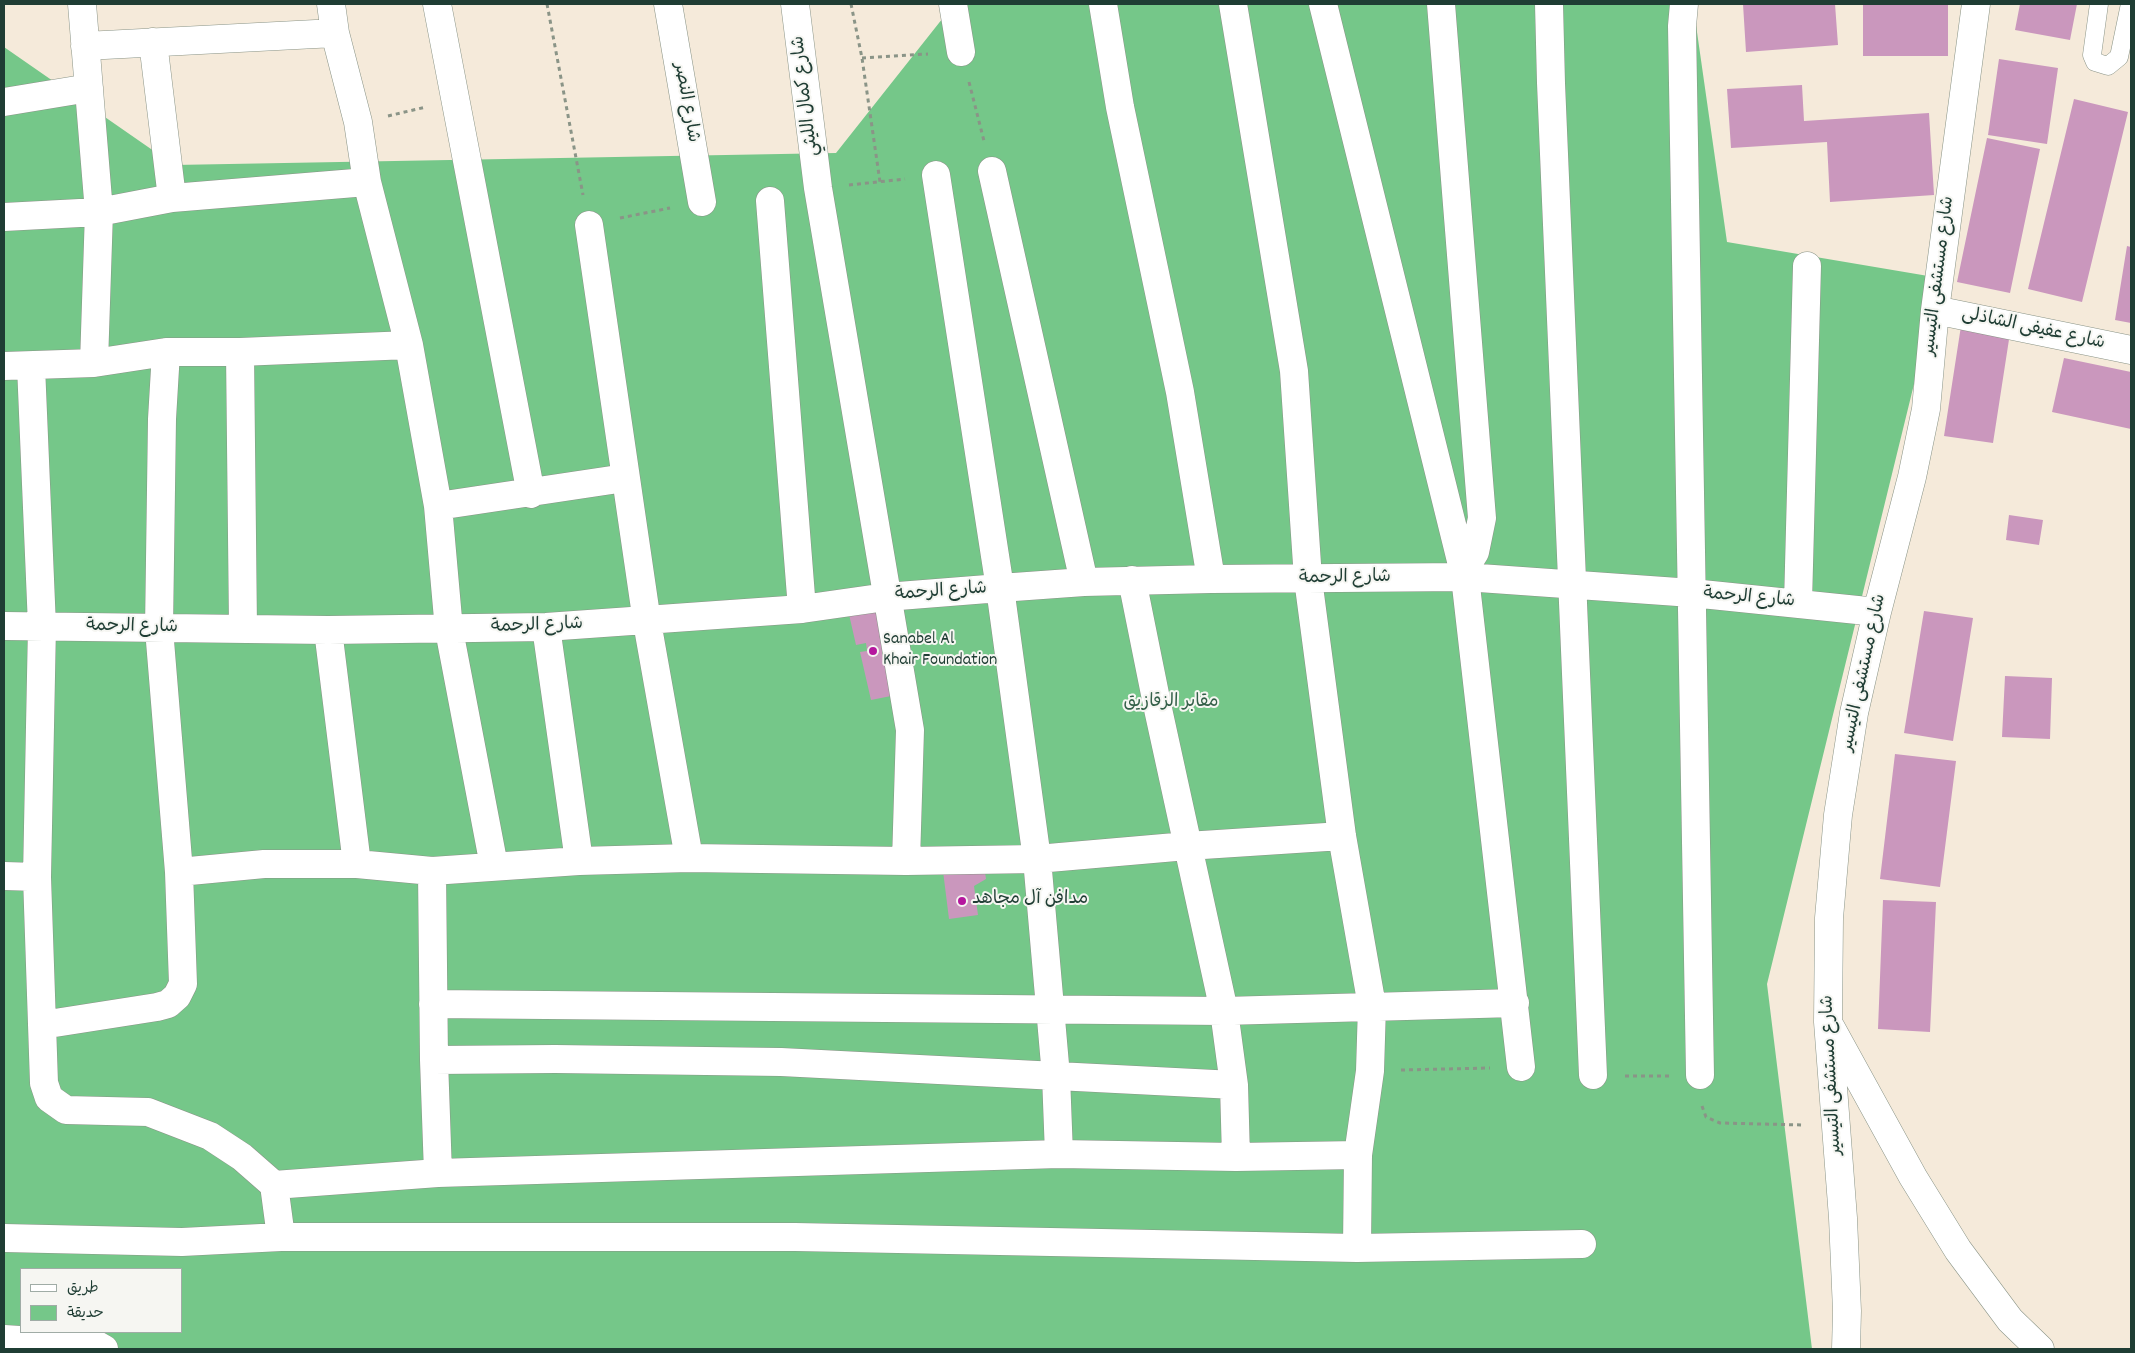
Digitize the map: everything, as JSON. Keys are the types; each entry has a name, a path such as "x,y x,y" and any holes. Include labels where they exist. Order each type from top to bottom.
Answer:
{"street":[{"path":"82,4 99,212 94,363"},
{"path":"330,4 335,33 358,122 367,182 409,345 438,506 449,630 494,866"},
{"path":"437,4 531,494"},
{"name":"شارع النصر","path":"668,4 702,202"},
{"name":"شارع كمال الليثي","path":"795,4 818,188 910,730 906,861"},
{"path":"953,4 962,52"},
{"path":"1103,4 1120,107 1180,392 1211,579"},
{"path":"1233,4 1294,371 1308,579 1342,836 1372,1006 1370,1071 1358,1156 1357,1248"},
{"path":"1324,4 1464,570 1521,1067"},
{"path":"1441,4 1482,518 1475,552 1464,570"},
{"path":"1549,4 1594,1075"},
{"path":"1684,4 1682,36 1700,1075"},
{"name":"شارع مستشفى التيسير","path":"1846,1349 1847,1311 1843,1218 1834,1126 1828,1022 1829,918 1838,815 1854,713 1877,612 1912,477 1926,409 1934,310 1976,4"},
{"path":"85,46 335,33"},
{"path":"153,42 172,198"},
{"path":"4,102 89,88"},
{"path":"992,172 1084,582"},
{"path":"936,175 1000,588 1037,859 1056,1076 1059,1154"},
{"path":"4,217 99,212 172,198 367,182"},
{"path":"770,201 802,610"},
{"path":"589,224 647,622 689,858"},
{"path":"1798,603 1807,266"},
{"name":"شارع عفيفى الشاذلى","path":"1934,310 2131,350"},
{"path":"4,366 94,363 166,352 240,352 409,345"},
{"path":"42,1025 157,1008 168,1004 177,996 183,984 179,872 159,629 162,418 166,352"},
{"path":"240,352 243,628"},
{"path":"31,366 42,626 37,877 44,1083 49,1098 66,1110 148,1112 210,1136 242,1157 274,1185 281,1238"},
{"path":"438,506 531,494 625,478"},
{"name":"شارع الرحمة","path":"4,626 328,630 449,630 546,627 647,622 802,610 886,597 1084,582 1308,579 1464,570 1572,584 1692,593 1877,612"},
{"path":"1132,580 1224,1012 1234,1085 1236,1157"},
{"path":"546,627 579,861"},
{"path":"328,630 357,864"},
{"path":"179,872 264,864 357,864 432,871 579,861 689,858 906,861 1037,859 1188,846 1342,836"},
{"path":"432,871 434,1060 438,1173"},
{"path":"4,876 37,877"},
{"path":"433,1004 1224,1012 1515,1003"},
{"path":"1828,1022 1914,1177 1958,1250 2010,1320 2040,1349"},
{"path":"434,1060 556,1059 781,1062 1234,1085"},
{"path":"274,1185 438,1173 1059,1154 1236,1157 1358,1156"},
{"path":"4,1238 182,1242 281,1238 795,1238 1357,1248 1582,1244"},
{"path":"4,1339 97,1345 104,1349"}],"lane":[{"path":"2099,4 2092,55 2095,62 2108,66 2126,52 2130,4"}],"path":[{"path":"547,4 589,224 702,202"},
{"path":"851,4 862,58 880,182"},
{"path":"862,58 962,52 992,172"},
{"path":"358,122 455,101"},
{"path":"1370,1071 1521,1067"},
{"path":"1594,1075 1700,1075 1702,1106 1706,1118 1720,1124 1834,1126"}],"green space":[{"name":"مقابر الزقازيق","path":"954,4 1693,4 1727,242 1940,278 1767,984 1812,1349 4,1349 4,47 174,165 836,153"}],"building":[{"path":"1743,4 1835,4 1838,45 1746,52"},
{"path":"1863,4 1948,4 1948,56 1863,56"},
{"path":"2020,4 2077,4 2070,40 2015,30"},
{"path":"1999,59 2058,68 2047,144 1988,135"},
{"path":"1802,85 1804,121 1929,113 1934,195 1830,202 1827,142 1731,148 1727,89"},
{"path":"2074,99 2128,112 2082,302 2028,289"},
{"path":"1987,138 2040,149 2010,293 1957,282"},
{"path":"2127,246 2131,247 2131,323 2115,320"},
{"path":"1961,326 2010,333 1993,443 1944,436"},
{"path":"2064,358 2131,372 2131,429 2052,412"},
{"path":"2009,515 2043,520 2039,545 2006,540"},
{"name":"Sanabel Al Khair Foundation","path":"880,603 889,646 882,652 887,674 901,694 871,700 860,652 867,651 866,643 856,645 848,610"},
{"path":"1924,611 1973,618 1953,741 1904,733"},
{"path":"2005,676 2052,678 2050,739 2002,737"},
{"path":"1895,754 1956,761 1940,887 1880,879"},
{"name":"مدافن آل مجاهد","path":"984,865 986,879 974,886 978,915 949,919 943,871"},
{"path":"1883,900 1936,902 1930,1032 1878,1029"}],"place":[{"name":"Sanabel Al Khair Foundation","path":"873,651"},
{"name":"مدافن آل مجاهد","path":"962,901"}]}
